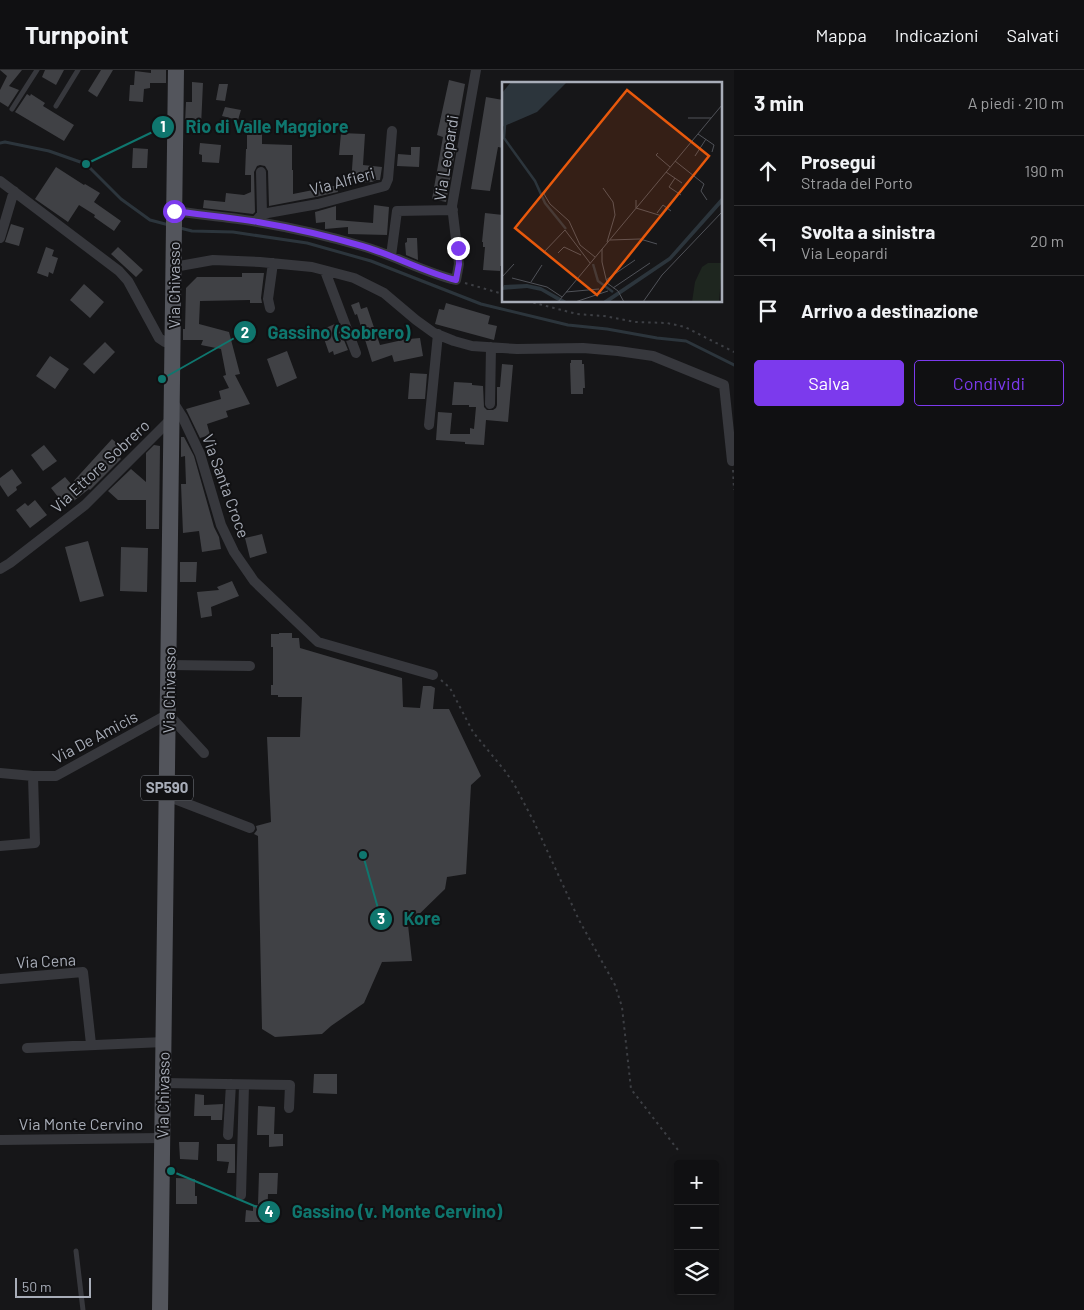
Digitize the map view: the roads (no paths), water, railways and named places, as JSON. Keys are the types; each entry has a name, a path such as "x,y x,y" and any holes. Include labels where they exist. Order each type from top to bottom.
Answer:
{"main road":[{"name":"Via Chivasso","path":"160,1310 176,70"}],"street":[{"name":"Via Leopardi","path":"391,256 439,276 456,280 459,264 452,206 476,70"},
{"name":"Via Alfieri","path":"259,218 384,186 388,179 392,131"},
{"path":"259,218 261,172"},
{"path":"0,181 119,271 128,281 159,338 165,342 173,343"},
{"path":"0,238 14,191"},
{"path":"174,211 259,218 290,228 363,246 391,256 397,211 453,210"},
{"path":"174,267 213,260 312,267 354,278 384,293 416,320 438,334 472,346 517,349 583,348 653,356 724,385 732,461"},
{"path":"270,308 268,299 272,263"},
{"path":"325,270 356,353"},
{"path":"429,425 438,334"},
{"path":"490,404 492,347"},
{"name":"Via Santa Croce","path":"172,401 183,418 200,454 221,525 234,552 254,581 318,642 433,675"},
{"name":"Via Ettore Sobrero","path":"0,569 85,505 172,418"},
{"path":"169,666 250,666"},
{"path":"168,714 204,753"},
{"name":"Via De Amicis","path":"0,773 56,776 168,714"},
{"path":"0,846 35,843 33,776"},
{"path":"167,796 250,828"},
{"name":"Via Cena","path":"0,979 83,972 91,1044"},
{"path":"27,1048 164,1042"},
{"path":"163,1083 290,1085 289,1108"},
{"path":"228,1135 231,1084"},
{"path":"241,1195 244,1085"},
{"name":"Via Monte Cervino","path":"0,1140 162,1138"}],"lane":[{"path":"12,109 37,70"},
{"path":"56,106 78,70"},
{"path":"76,1251 83,1310"}],"waterway":[{"path":"0,143 5,142 49,151 86,164 121,199 150,220 169,225"},
{"path":"180,228 192,231 233,232 307,243 371,261 481,304 568,325 686,341 734,365"}],"place":[{"name":"Rio di Valle Maggiore","path":"86,164"},
{"name":"Gassino (Sobrero)","path":"162,379"},
{"name":"Kore","path":"363,855"},
{"name":"Gassino (v. Monte Cervino)","path":"171,1171"}]}
